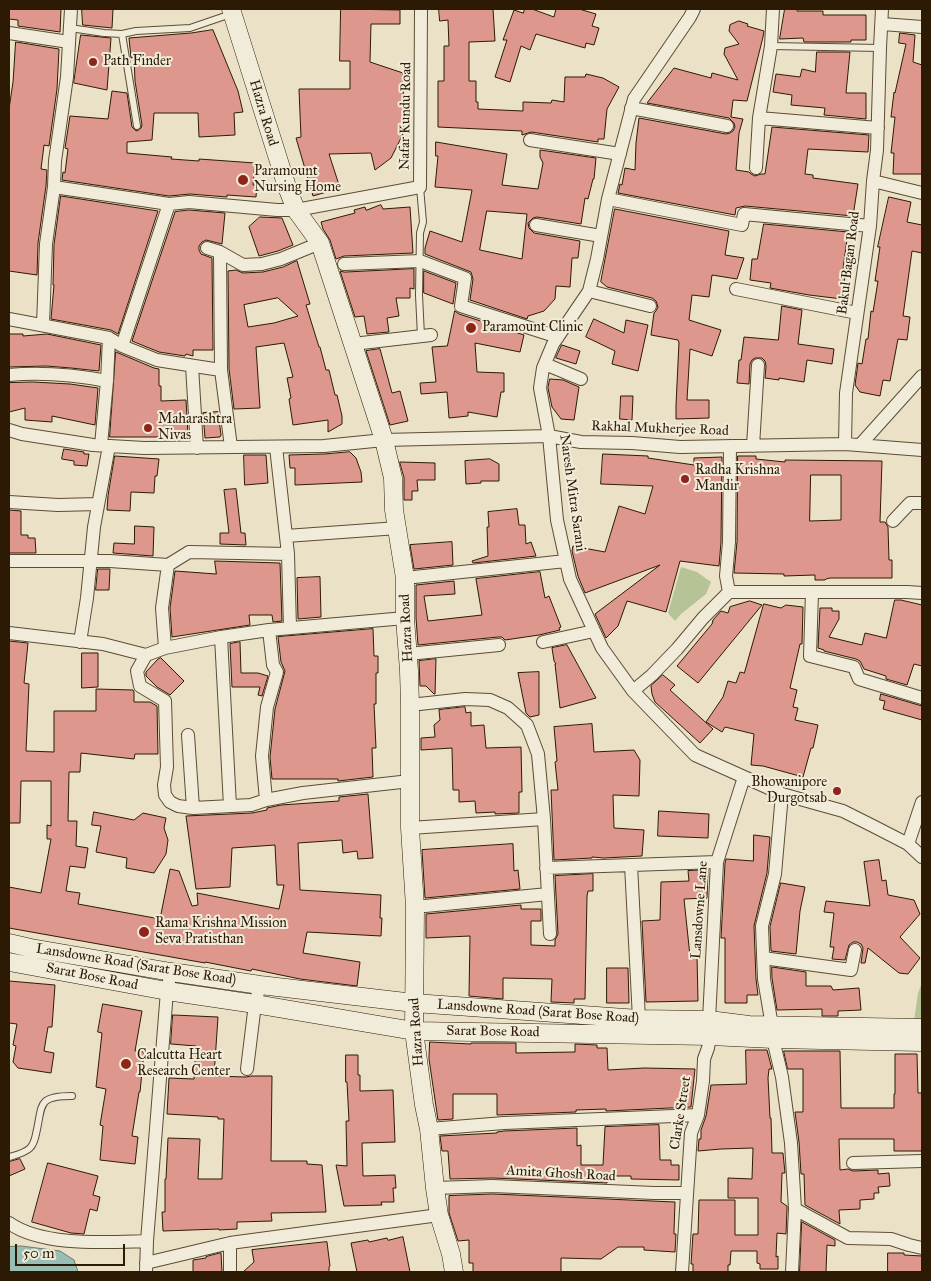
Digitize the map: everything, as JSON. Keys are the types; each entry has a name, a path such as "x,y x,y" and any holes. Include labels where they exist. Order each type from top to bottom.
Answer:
{"main road":[{"name":"Hazra Road","path":"232,11 287,187 296,210 320,243 384,440 393,478 394,510 405,578 410,705 410,828 415,907 414,1031 429,1129 439,1215 451,1254 454,1272"},
{"name":"Lansdowne Road (Sarat Bose Road)","path":"9,943 170,972 260,985 414,1003 639,1019 710,1028 749,1025 772,1032 922,1028"},
{"name":"Sarat Bose Road","path":"9,962 167,991 414,1031 710,1028"},
{"path":"772,1032 922,1042"}],"street":[{"path":"43,325 46,244 67,76 71,9"},
{"name":"Nafar Kundu Road","path":"54,188 169,204 189,202 296,210 420,187 421,9"},
{"name":"Naresh Mitra Sarani","path":"694,9 634,99 608,199 589,291 553,344 543,368 540,388 549,436 557,520 570,579 602,648 633,691 695,755 782,794 843,811 908,844 922,857"},
{"path":"756,168 759,118 772,46 773,9"},
{"name":"Bakul Bagan Road","path":"845,444 846,393 870,226 877,150 882,9"},
{"path":"882,24 922,27"},
{"path":"9,33 69,42"},
{"path":"631,108 726,126"},
{"path":"759,118 878,128"},
{"path":"530,140 620,154"},
{"path":"873,181 922,193"},
{"path":"608,199 742,225 744,214 870,226"},
{"path":"122,346 169,204"},
{"path":"536,225 601,236"},
{"path":"207,248 220,252 243,265 262,264 281,259 320,243"},
{"path":"220,252 221,370 231,447"},
{"path":"344,264 420,261 465,278 461,306 558,337"},
{"path":"736,290 858,313"},
{"path":"589,291 650,306"},
{"path":"9,319 109,338 122,346 158,360 221,370"},
{"path":"352,344 426,336"},
{"path":"80,642 92,561 94,527 105,446 109,338"},
{"path":"545,364 581,379"},
{"path":"753,446 758,365"},
{"path":"192,366 196,448"},
{"path":"9,375 48,374 81,376 106,381"},
{"path":"860,445 922,376"},
{"name":"Rakhal Mukherjee Road","path":"9,430 22,434 105,446 162,448 324,446 384,440 549,436 581,442 680,446 845,444"},
{"path":"845,444 922,450"},
{"path":"729,592 726,576 729,542 730,446"},
{"path":"276,447 288,554 290,628"},
{"path":"9,502 58,505 98,504"},
{"path":"893,521 910,503 922,503"},
{"path":"286,536 398,528"},
{"path":"9,561 92,561 168,565 189,552 288,554"},
{"path":"405,578 566,561"},
{"path":"166,648 162,608 168,565"},
{"path":"633,691 652,675 729,592 922,593"},
{"path":"812,592 810,656 854,668 859,679 922,698"},
{"path":"9,633 111,646 146,655 166,648 269,630 406,618"},
{"path":"266,800 262,756 267,707 277,672 273,665 269,630"},
{"path":"543,642 594,631"},
{"path":"221,637 230,806"},
{"path":"408,654 499,645"},
{"path":"146,655 137,671 140,686 165,701 167,767 164,785 165,795 170,802 178,806 193,808 251,805 303,793 410,781"},
{"path":"410,705 465,699 490,700 508,708 527,725 538,754 544,819 550,934"},
{"path":"188,736 193,808"},
{"name":"Lansdowne Lane","path":"710,1028 717,862 744,777"},
{"path":"782,794 775,874 762,926 764,979 772,1032 782,1077 791,1143 795,1209 792,1272"},
{"path":"908,844 922,802"},
{"path":"410,828 544,819"},
{"path":"546,868 717,862"},
{"path":"631,864 639,1019"},
{"path":"415,907 548,894"},
{"path":"763,958 851,970 855,950"},
{"path":"170,972 146,1267 230,1243 439,1215"},
{"path":"247,1069 260,985"},
{"name":"Clarke Street","path":"682,1272 691,1132 698,1115 704,1059 708,1048 710,1028"},
{"path":"429,1129 504,1123 698,1115"},
{"path":"853,1163 922,1161"},
{"name":"Amita Ghosh Road","path":"435,1188 493,1186 687,1193"},
{"path":"795,1209 848,1238 891,1238 909,1246 922,1248"},
{"path":"9,1223 30,1234 73,1242 147,1241"},
{"path":"230,1243 230,1272"}],"lane":[{"path":"70,28 122,34 136,31 190,28 232,11"},
{"path":"122,34 137,126"},
{"path":"772,46 880,48"},
{"path":"420,187 423,222 420,233 419,295 426,336"},
{"path":"9,1157 31,1148 35,1141 41,1106 44,1101 60,1096 72,1096"}],"green space":[{"path":"681,567 697,572 711,582 706,594 675,621 668,613"},
{"path":"922,983 922,1021 914,1021 918,993"}],"water":[{"path":"21,1246 60,1251 74,1260 78,1272 9,1272 9,1247"}],"building":[{"path":"9,9 61,9 60,32 18,26 18,20 9,19"},
{"path":"82,9 113,9 112,28 83,25"},
{"path":"341,9 400,10 400,24 371,24 370,62 403,73 404,132 391,158 375,170 371,153 329,154 340,188 313,196 296,138 301,137 299,89 350,89 350,61 340,61"},
{"path":"439,9 493,9 495,41 469,42 469,81 476,81 478,109 523,111 523,102 551,103 552,100 564,102 565,77 585,77 586,74 603,78 619,87 607,109 604,139 598,139 598,142 531,132 522,135 522,131 438,127 438,81 444,81 444,46 449,46 448,20 440,21"},
{"path":"525,9 532,9 554,17 556,9 579,9 596,14 592,26 599,28 594,45 586,43 585,48 536,34 530,50 521,46 510,82 495,77 507,40 503,40 514,10 523,13"},
{"path":"785,9 823,11 823,15 866,15 866,40 851,40 851,42 804,42 803,38 780,39"},
{"path":"739,21 748,24 747,26 764,31 747,101 733,100 731,117 743,119 739,133 736,170 749,172 755,176 765,174 772,127 869,135 868,152 808,149 805,174 813,175 813,178 858,184 853,216 745,206 736,208 735,215 618,193 620,184 622,185 625,168 635,170 639,118 726,134 733,131 734,123 729,118 647,103 674,68 711,78 712,73 738,80 724,54 725,48 739,44 729,31 730,25"},
{"path":"213,30 238,91 243,112 234,113 235,135 199,137 198,113 154,113 152,140 127,142 127,153 172,157 171,159 255,163 253,185 257,185 256,197 190,194 169,196 62,180 63,172 65,173 68,149 65,148 70,116 108,119 112,91 127,93 132,127 137,131 141,128 134,57 131,58 129,38"},
{"path":"900,33 915,35 913,62 922,65 922,174 893,174 894,153 891,153 895,117 891,117 894,92 906,44 899,43"},
{"name":"Path Finder","path":"81,35 111,38 107,90 74,83"},
{"path":"16,42 59,49 57,89 49,146 44,145 41,169 47,170 38,243 37,275 9,271 9,109"},
{"path":"817,52 850,52 846,93 866,93 866,119 824,115 825,108 791,105 792,95 773,92 776,74 800,77 802,69 815,72"},
{"path":"436,142 507,154 502,185 538,189 543,163 540,157 540,150 596,158 594,179 588,199 585,198 581,224 537,217 528,223 529,228 534,233 580,241 578,258 572,258 570,287 556,286 555,299 544,311 528,316 527,319 470,300 473,279 471,272 425,254 430,231 462,242 472,190 435,187 438,156 436,156","holes":["487,211 527,214 522,259 480,250"]},
{"path":"61,196 158,211 118,334 111,330 51,319 54,285 54,245"},
{"path":"889,197 911,202 907,222 922,225 922,253 912,251 903,316 910,317 907,340 898,339 890,381 883,380 880,396 860,392 855,385 858,363 862,364 866,339 868,339 871,311 873,312 878,281 875,281 880,247 878,247"},
{"path":"381,205 383,209 410,207 413,253 344,256 336,259 330,240 321,222 355,213 354,210 365,207 366,210"},
{"path":"615,209 729,231 725,255 744,258 737,279 712,275 709,297 692,295 689,320 721,330 712,356 690,349 687,400 709,400 709,418 676,419 679,342 678,340 651,335 654,313 658,307 656,301 652,298 607,287 601,282"},
{"path":"189,210 225,213 222,244 206,240 199,246 201,254 212,258 213,350 193,350 193,356 186,354 185,356 159,352 132,341 175,212"},
{"path":"260,217 282,218 293,245 259,256 249,227"},
{"path":"764,224 848,232 843,269 846,269 842,299 770,288 771,283 750,280 752,259 757,259"},
{"path":"297,261 310,304 306,305 326,370 329,370 335,395 337,395 342,424 328,432 328,420 293,425 287,378 293,377 284,343 256,347 260,408 234,409 229,369 228,271 236,270 243,273 263,272","holes":["278,298 298,316 274,323 248,327 244,305"]},
{"path":"414,269 414,289 410,288 410,298 396,298 399,316 387,318 389,332 367,334 364,316 355,317 340,271"},
{"path":"424,271 456,283 453,304 424,293"},
{"path":"782,306 802,310 798,344 834,349 832,364 807,360 804,382 765,378 765,361 762,358 755,358 750,364 749,384 737,383 744,337 778,340"},
{"path":"455,311 459,314 524,335 520,352 475,343 477,372 504,373 504,392 501,392 497,417 468,412 468,416 449,418 447,392 421,394 420,383 436,382 432,347 447,346"},
{"path":"594,319 624,333 626,320 648,325 638,371 612,364 615,351 586,337"},
{"path":"9,334 23,334 23,336 47,334 101,345 99,371 46,366 9,367"},
{"path":"562,345 580,351 576,364 556,358"},
{"path":"380,349 392,393 400,391 408,421 390,425 366,351"},
{"path":"116,352 159,369 161,401 186,400 188,435 110,437"},
{"path":"550,379 563,380 579,387 574,420 561,419 552,407 548,388"},
{"path":"33,382 98,388 95,425 52,416 52,422 25,420 25,408 9,412 9,383"},
{"path":"621,396 633,396 632,420 620,419"},
{"path":"218,412 220,437 205,438 203,413"},
{"path":"64,449 89,454 87,466 74,465 74,461 62,459"},
{"path":"350,452 356,458 362,482 295,485 295,468 290,468 289,455"},
{"path":"603,454 648,456 648,458 694,465 694,458 722,457 719,566 680,561 666,612 627,601 618,626 606,638 595,614 660,565 585,593 578,576 572,551 573,546 605,552 619,506 645,514 653,486 601,484"},
{"path":"244,455 266,455 268,483 245,485"},
{"path":"115,456 159,459 154,493 131,492 130,511 107,510"},
{"path":"738,456 756,456 756,459 785,462 785,460 882,461 880,522 885,522 888,527 889,560 892,560 892,578 830,578 815,580 815,575 784,576 784,574 734,573 737,542","holes":["811,475 841,475 841,520 810,521"]},
{"path":"490,459 499,464 499,481 481,481 481,483 466,484 465,461"},
{"path":"400,462 435,463 435,480 417,480 418,491 412,491 412,500 404,500 404,478"},
{"path":"236,489 241,533 245,533 246,545 220,544 220,533 229,533 224,490"},
{"path":"517,509 519,525 525,525 526,544 531,542 536,556 473,563 472,561 488,556 488,512"},
{"path":"9,510 21,511 21,535 35,538 36,553 9,553"},
{"path":"135,526 154,527 153,556 113,553 114,543 134,544"},
{"path":"452,542 453,565 414,569 410,545"},
{"path":"215,561 280,563 282,621 273,622 272,615 249,615 250,625 172,637 170,608 175,571 216,574"},
{"path":"98,569 110,569 109,590 96,590"},
{"path":"540,572 545,598 549,596 561,627 559,628 560,630 505,640 502,637 498,637 418,645 416,585 454,581 455,594 424,596 428,621 482,615 476,579"},
{"path":"320,577 321,617 298,619 297,578"},
{"path":"895,600 922,605 922,666 914,664 907,685 886,679 886,676 864,669 860,661 856,659 818,648 820,608 832,608 832,611 839,611 839,619 829,637 862,645 865,633 886,638"},
{"path":"750,601 762,605 698,683 677,666 721,611 728,613 730,607"},
{"path":"764,604 781,608 786,605 803,607 802,644 800,644 790,688 797,690 793,707 798,708 795,720 818,725 813,748 811,748 803,777 763,766 751,765 754,734 725,727 722,732 706,722 723,697 728,681 736,683 740,672 744,673"},
{"path":"373,629 374,656 378,656 378,673 376,673 376,704 374,704 376,748 372,748 373,777 338,781 338,779 272,779 270,757 275,709 285,671 281,662 278,637"},
{"path":"9,641 28,643 24,683 29,684 26,751 54,752 54,711 96,711 96,689 133,690 134,702 150,702 157,706 158,754 135,754 134,759 81,753 80,772 69,772 68,821 77,821 76,846 88,848 85,868 70,866 66,891 80,893 78,904 160,919 170,869 179,871 192,906 198,905 197,893 279,909 284,885 277,885 275,845 232,848 230,887 196,889 186,816 252,813 281,805 339,801 339,797 368,794 373,858 358,859 357,851 343,853 342,840 298,843 300,890 381,895 381,936 307,932 303,953 360,962 357,986 300,979 252,969 251,971 9,928 9,887 41,893 51,839 47,839 47,825 51,826 51,781 21,781 20,823 9,823"},
{"path":"240,642 241,673 258,673 268,676 262,696 258,695 260,687 232,687 230,644"},
{"path":"567,645 596,698 560,708 556,664 552,648"},
{"path":"82,653 98,653 98,687 82,688"},
{"path":"161,658 184,681 170,695 157,687 146,676 146,672"},
{"path":"436,659 434,694 426,686 420,686 419,661"},
{"path":"539,672 539,715 530,717 526,713 518,673"},
{"path":"663,675 675,685 670,690 713,729 700,743 655,702 651,686"},
{"path":"881,694 922,706 922,720 883,709 885,701 880,700"},
{"path":"465,707 466,713 471,712 471,726 484,725 486,748 521,747 522,792 519,792 519,813 476,813 475,801 459,802 459,790 453,790 452,748 421,750 421,738 435,737 434,725 440,720 439,710"},
{"path":"592,724 594,752 634,750 640,760 639,796 613,795 614,828 644,830 642,856 554,860 551,790 558,790 554,727"},
{"path":"659,811 709,814 708,838 658,836"},
{"path":"94,812 134,820 143,813 166,818 164,828 168,840 166,854 154,873 126,868 127,858 96,852 101,826 92,825"},
{"path":"754,835 770,837 767,873 754,926 758,995 747,995 747,1003 725,1003 725,938 721,938 725,863 726,859 753,861"},
{"path":"513,844 514,871 518,870 520,889 425,898 422,850"},
{"path":"879,860 882,881 886,880 888,895 914,900 920,914 900,937 920,958 908,974 899,973 868,948 865,963 861,963 863,948 857,942 849,945 845,960 832,959 834,947 830,947 834,913 824,912 826,901 870,906 864,862"},
{"path":"708,870 707,898 684,899 690,956 697,956 698,1001 646,1002 642,921 660,920 661,882 689,881 688,871"},
{"path":"593,874 593,891 588,891 587,896 585,999 574,999 574,1003 551,1002 552,979 503,978 503,999 469,996 470,936 426,938 426,914 521,905 521,909 541,909 541,921 531,921 531,945 555,946 558,934 555,876"},
{"path":"781,883 805,887 800,911 796,954 771,951 770,927"},
{"path":"772,967 806,972 806,986 831,986 833,990 859,988 861,1010 838,1011 838,1016 822,1016 822,1009 777,1010"},
{"path":"607,968 628,968 629,1003 607,1003"},
{"path":"9,981 55,985 52,1027 48,1027 44,1051 54,1053 51,1073 18,1068 13,1062 16,1046 13,1045 17,1024 9,1023"},
{"path":"103,1004 142,1011 135,1051 144,1052 140,1092 132,1136 138,1137 135,1164 100,1160 103,1126 100,1125 106,1089 96,1087 102,1033 98,1032"},
{"path":"173,1015 218,1017 214,1076 272,1076 271,1161 307,1161 307,1164 322,1165 326,1212 271,1213 272,1221 237,1222 237,1229 163,1231 162,1212 165,1212 168,1138 200,1139 198,1179 222,1179 224,1119 167,1114 169,1078 194,1079 196,1046 171,1044"},
{"path":"430,1042 471,1044 516,1043 516,1053 575,1052 575,1044 597,1045 597,1048 607,1048 608,1070 644,1068 695,1069 691,1107 606,1111 606,1109 576,1110 576,1112 497,1115 497,1094 453,1094 453,1119 438,1120 429,1059"},
{"path":"746,1050 767,1050 772,1069 769,1069 768,1078 772,1153 783,1153 785,1173 782,1173 781,1202 787,1206 786,1234 777,1233 776,1257 778,1256 778,1269 760,1269 760,1264 757,1263 757,1251 731,1251 728,1272 693,1272 693,1264 691,1264 693,1234 698,1234 699,1200 735,1200 735,1235 758,1235 758,1198 728,1198 728,1178 752,1179 753,1148 698,1151 711,1085 746,1084"},
{"path":"784,1051 840,1051 841,1108 894,1108 895,1054 917,1054 918,1093 922,1093 922,1151 894,1151 894,1139 839,1139 840,1170 878,1170 878,1174 889,1173 890,1186 878,1187 879,1193 874,1193 874,1199 860,1200 860,1209 839,1210 840,1224 805,1205 804,1174 801,1174 795,1112 803,1112 803,1069 788,1069"},
{"path":"346,1055 358,1055 360,1091 393,1090 395,1142 362,1143 363,1176 395,1175 396,1188 393,1188 394,1202 381,1202 382,1205 344,1206 336,1165 347,1166 346,1121 349,1121"},
{"path":"659,1125 660,1160 671,1160 671,1165 679,1165 679,1180 631,1179 631,1176 607,1176 607,1183 493,1178 450,1179 448,1151 442,1151 440,1136 577,1128 577,1146 581,1145 581,1165 603,1165 605,1127"},
{"path":"20,1159 25,1169 9,1176 9,1162"},
{"path":"48,1163 98,1176 93,1195 100,1197 97,1211 90,1209 84,1234 71,1233 32,1222"},
{"path":"493,1194 675,1202 675,1252 644,1250 644,1247 618,1247 601,1259 561,1258 561,1272 473,1272 473,1263 469,1263 469,1240 458,1241 449,1213 449,1196"},
{"path":"802,1222 835,1240 835,1246 827,1245 826,1272 800,1272"},
{"path":"403,1237 410,1272 357,1272 351,1243"},
{"path":"327,1242 329,1272 243,1272 254,1262 252,1250"},
{"path":"221,1253 222,1272 193,1272 193,1260"},
{"path":"888,1253 922,1256 922,1272 888,1272"}],"place":[{"name":"Path Finder","path":"93,62"},
{"name":"Paramount Nursing Home","path":"243,180"},
{"name":"Paramount Clinic","path":"471,328"},
{"name":"Maharashtra Nivas","path":"148,428"},
{"name":"Radha Krishna Mandir","path":"685,479"},
{"name":"Bhowanipore Durgotsab","path":"837,791"},
{"name":"Rama Krishna Mission Seva Pratisthan","path":"144,932"},
{"name":"Calcutta Heart Research Center","path":"126,1064"}]}
